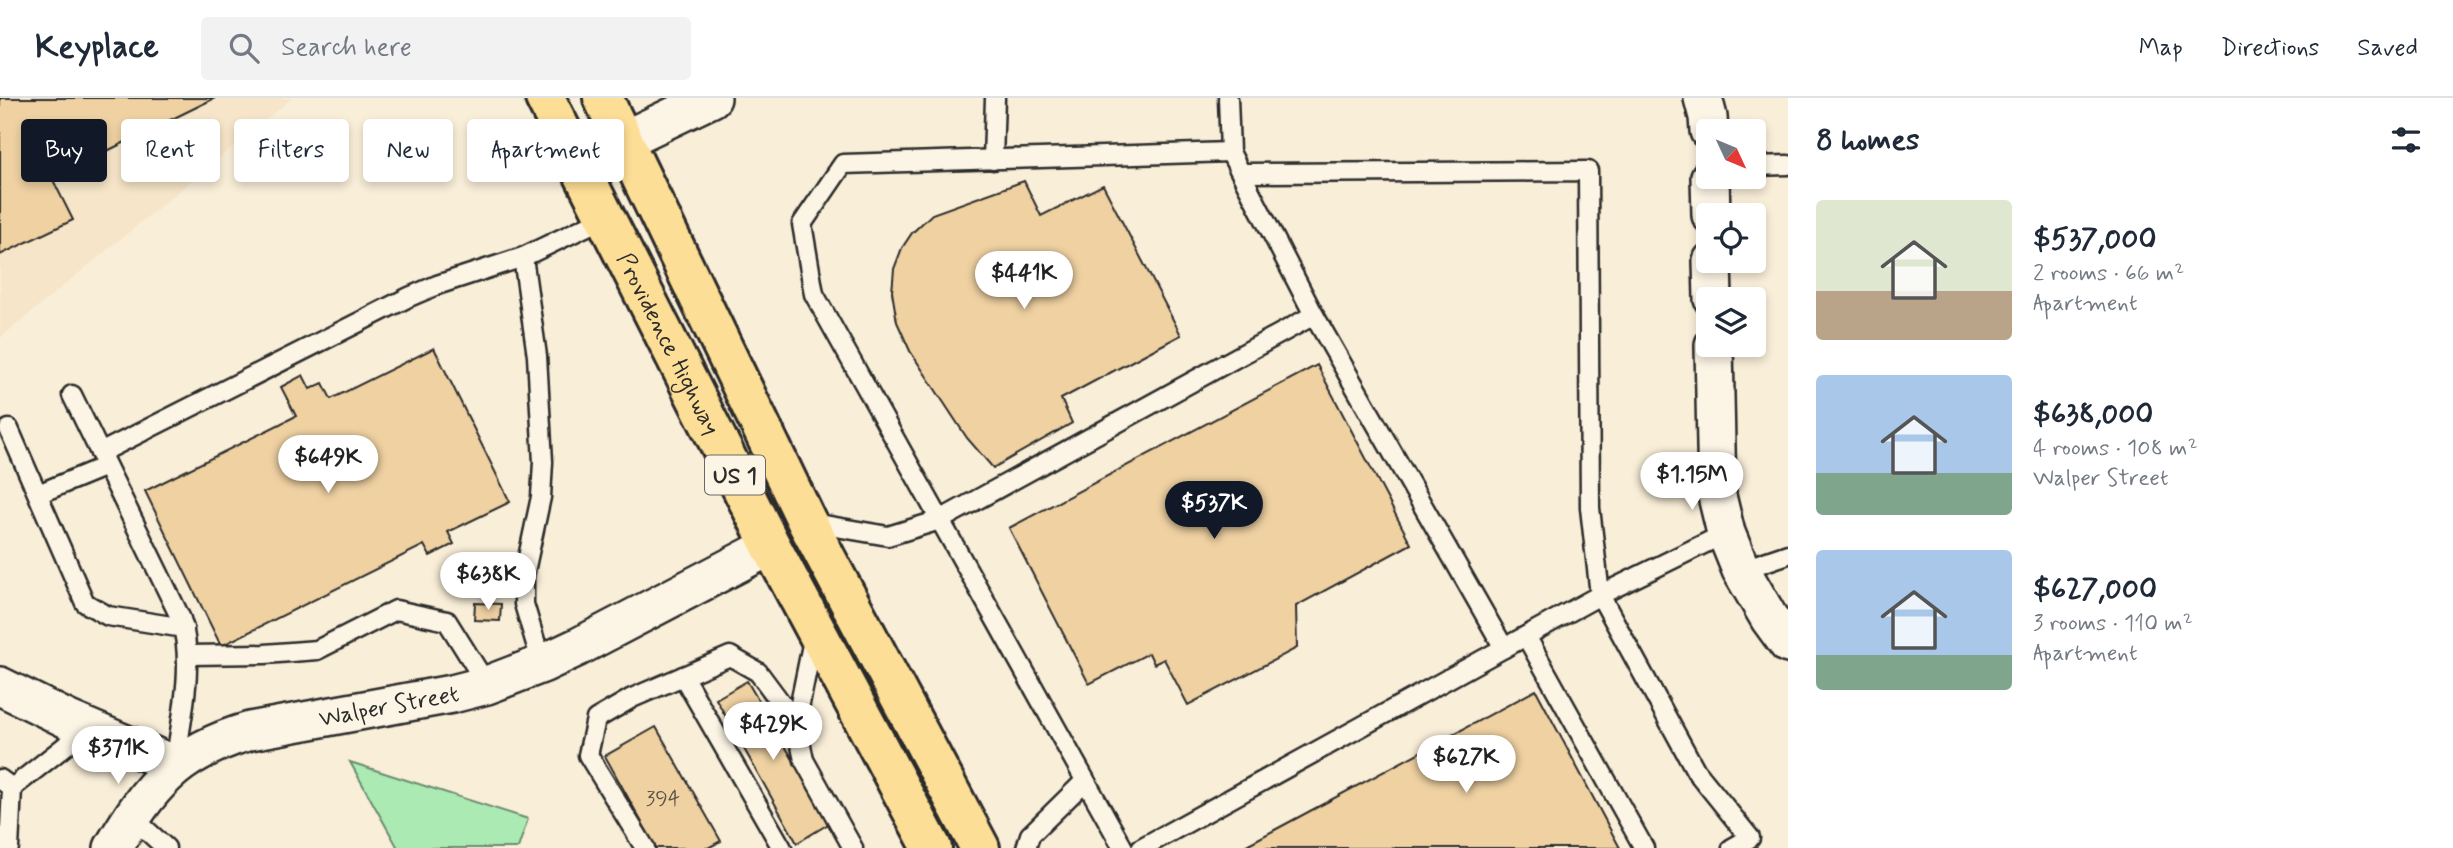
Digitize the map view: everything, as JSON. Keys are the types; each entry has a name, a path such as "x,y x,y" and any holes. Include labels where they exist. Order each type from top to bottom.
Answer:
{"main road":[{"name":"Providence Highway","path":"545,98 771,546 932,848"},
{"name":"Providence Highway","path":"603,98 612,119"},
{"name":"Providence Highway","path":"624,145 807,522 980,848"}],"street":[{"path":"624,140 712,98"},
{"path":"1703,98 1708,119"},
{"path":"1714,357 1717,496 1726,533 1741,570 1788,644"},
{"name":"Walper Street","path":"113,848 152,789 175,765 220,739 250,731 452,694 487,684 542,664 771,546"},
{"path":"0,686 175,765"}],"lane":[{"path":"993,160 995,98"},
{"path":"1228,98 1230,152 1314,315 1504,648"},
{"path":"1123,848 814,294 802,224 843,164 1230,152"},
{"path":"1766,166 1788,165"},
{"path":"1243,173 1588,171 1590,508 1600,595 1696,771 1755,843 1732,848"},
{"path":"38,494 409,297 436,285 523,257 604,218"},
{"path":"523,257 537,356 543,462 541,497 524,576 524,604 542,664"},
{"path":"807,522 888,536 940,520 1314,315"},
{"path":"72,395 184,628 188,655 175,765"},
{"path":"9,429 85,603 108,616 184,628"},
{"path":"1141,848 1600,595 1726,533"},
{"path":"1741,570 1788,554"},
{"path":"188,655 317,650 397,610 447,621 487,684"},
{"path":"815,628 796,723 800,762 819,797 853,848"},
{"path":"1526,636 1644,848"},
{"path":"645,848 588,755 596,719 632,698 730,656 758,672 796,723"},
{"path":"683,676 737,753 776,820 782,848"},
{"path":"778,733 796,723"},
{"path":"9,848 6,783 88,728"},
{"path":"1026,848 1030,835 1085,781"},
{"path":"132,817 166,848"}],"shaded area":[{"path":"0,98 292,98 266,119 234,119 234,146 220,157 220,119 121,119 121,182 190,182 0,338"}],"green space":[{"path":"350,762 528,819 518,848 398,848"}],"building":[{"path":"0,98 215,98 172,119 121,119 121,144 107,151 107,119 21,119 21,182 54,182 73,220 0,255"},
{"path":"1024,181 1041,216 1103,185 1181,335 1061,399 1072,423 993,468 967,438 910,351 897,322 892,292 894,269 902,248 912,233 932,214"},
{"path":"434,348 510,502 448,532 454,544 430,556 424,545 221,646 145,491 296,416 281,387 303,375 310,389 323,383 331,399"},
{"path":"1317,365 1411,544 1296,606 1297,648 1188,705 1164,659 1154,664 1149,653 1089,684 1009,528"},
{"path":"475,603 501,604 500,621 474,620"},
{"path":"747,681 830,823 797,843 716,699"},
{"path":"1536,690 1620,848 1241,848"},
{"path":"656,727 721,841 708,848 656,848 605,756"}]}
